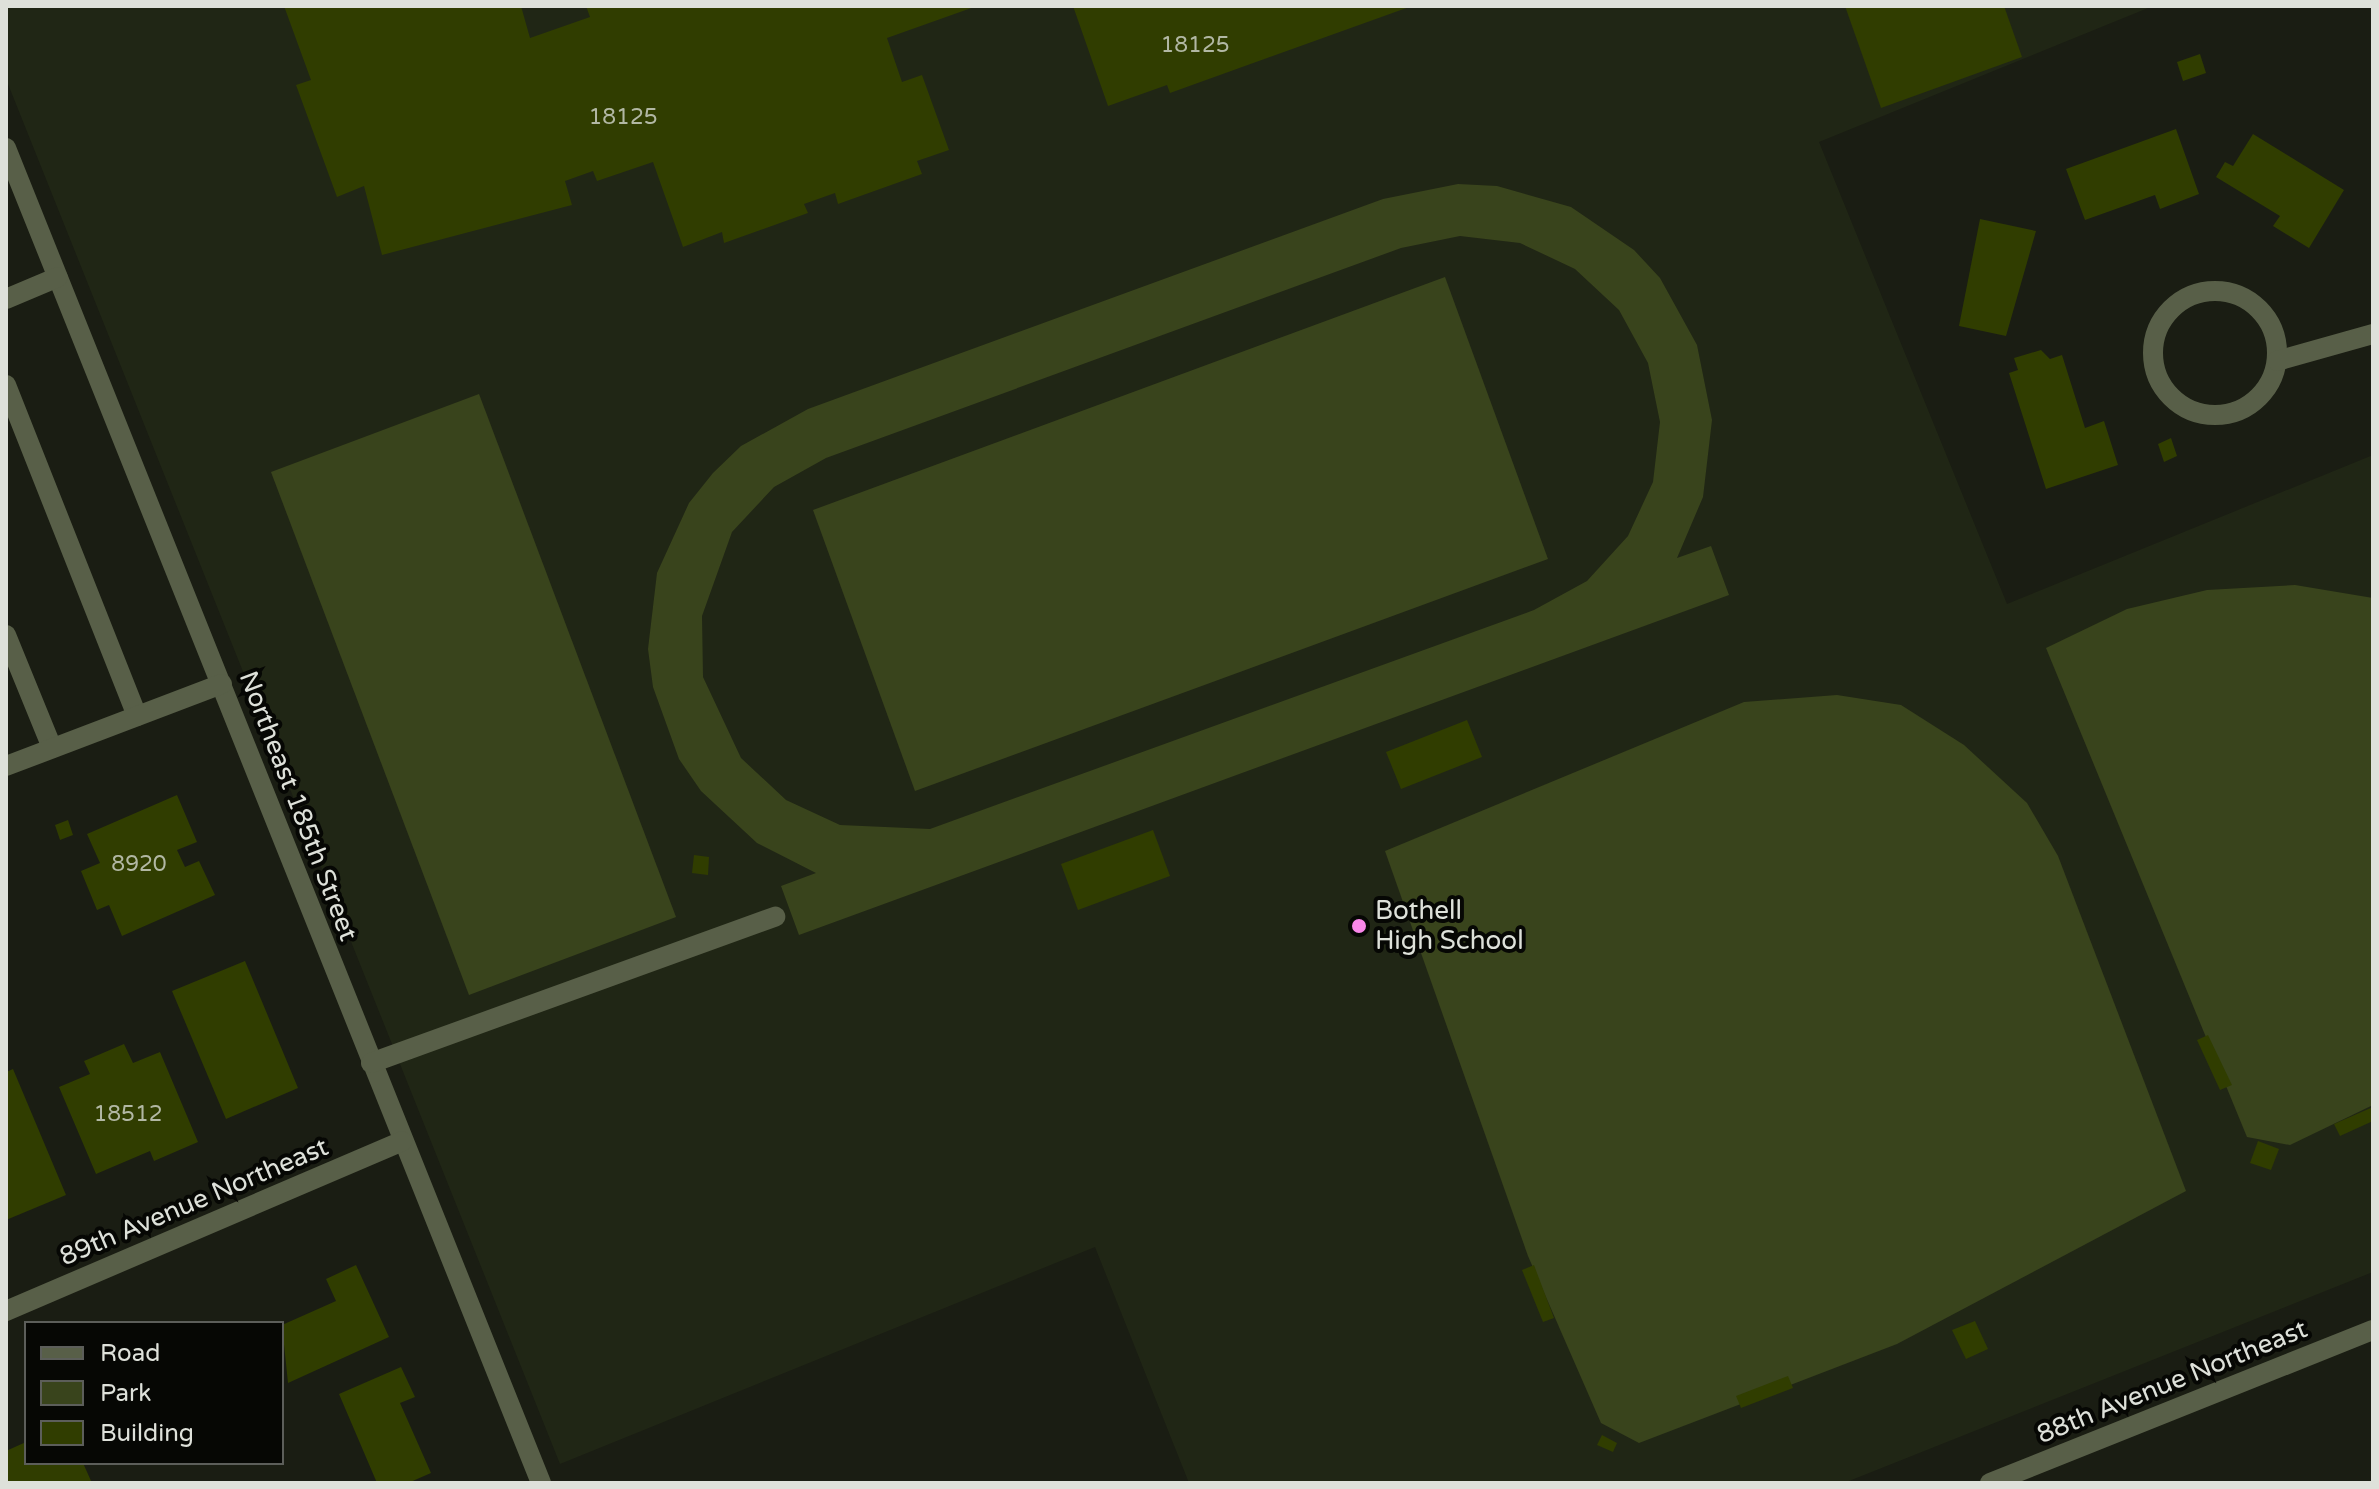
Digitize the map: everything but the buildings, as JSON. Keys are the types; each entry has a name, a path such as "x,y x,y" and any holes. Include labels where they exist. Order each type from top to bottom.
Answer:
{"street":[{"name":"Northeast 185th Street","path":"6,148 541,1483"},
{"path":"6,299 58,277"},
{"path":"2223,290 2242,296 2270,323 2277,361 2260,396 2245,408 2207,415 2172,398 2160,383 2152,344 2169,309 2204,291 2223,290"},
{"path":"2277,361 2319,355 2373,334"},
{"path":"6,385 137,716"},
{"path":"6,635 52,748"},
{"path":"6,766 222,684"},
{"path":"371,1063 775,917"},
{"name":"89th Avenue Northeast","path":"6,1311 402,1141"},
{"name":"88th Avenue Northeast","path":"1990,1483 2373,1330"}],"shaded area":[{"name":"Bothell High School","path":"6,6 2153,6 1819,142 2007,604 2373,455 2373,1272 1844,1483 1189,1483 1095,1247 560,1464 6,79"}],"green space":[{"path":"1458,184 1497,186 1571,207 1634,250 1660,278 1697,345 1712,420 1703,497 1677,558 1711,546 1729,595 799,935 781,886 816,873 757,843 701,791 679,759 653,687 648,649 657,573 689,503 713,473 741,446 808,409 1383,199","holes":["1460,236 1520,243 1575,269 1619,310 1648,363 1660,422 1653,482 1628,536 1587,581 1534,610 930,829 840,825 786,800 741,758 703,677 702,616 732,532 774,487 826,458 1401,248"]},
{"path":"1445,277 1548,559 915,791 813,510"},
{"path":"479,394 676,917 469,995 271,472"},
{"path":"2295,585 2373,598 2373,1105 2290,1145 2247,1137 2046,648 2127,609 2207,590"},
{"path":"1837,695 1901,705 1964,745 2027,803 2058,856 2186,1191 1897,1344 1639,1443 1601,1423 1528,1256 1385,851 1744,702"}],"place":[{"name":"Bothell High School","path":"1359,926"}]}
